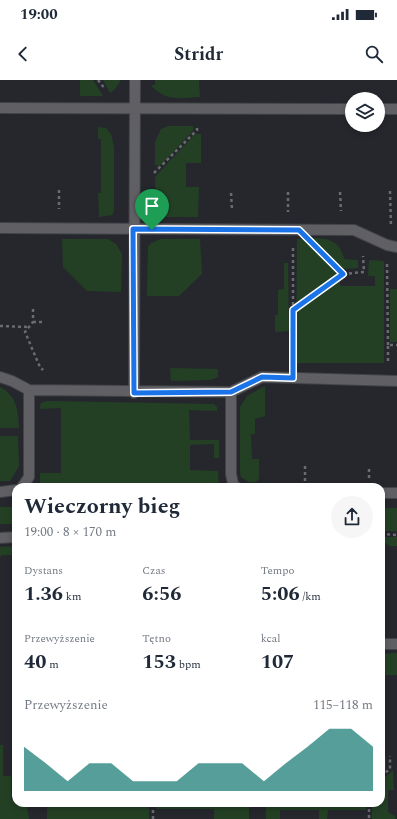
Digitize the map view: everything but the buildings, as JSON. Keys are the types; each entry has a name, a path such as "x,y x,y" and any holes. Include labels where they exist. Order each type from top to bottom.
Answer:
{"lane":[{"path":"134,393 133,229 136,108 135,80"},
{"path":"0,108 345,109"},
{"path":"385,109 397,109"},
{"path":"0,228 354,230 392,246"},
{"path":"0,377 12,380 29,390 134,393 231,392 262,377 392,380"},
{"path":"25,483 29,477 30,464 29,390"},
{"path":"231,392 231,474 233,483"},
{"path":"0,492 12,490"},
{"path":"385,493 397,493"},
{"path":"0,538 12,537"},
{"path":"385,644 397,644"}],"path":[{"path":"151,169 151,177 197,130 197,126"},
{"path":"390,191 392,246 388,345 392,380"},
{"path":"296,230 343,274"},
{"path":"293,378 293,310 296,230"},
{"path":"293,310 343,274 364,272 363,233"},
{"path":"33,309 33,322 25,332 40,367 65,391"},
{"path":"33,322 44,322"},
{"path":"0,326 29,327"},
{"path":"388,345 397,345"},
{"path":"305,465 305,483"},
{"path":"385,534 397,535"},
{"path":"385,773 390,769 390,756"},
{"path":"153,807 153,819"},
{"path":"369,807 369,819"}],"green space":[{"path":"80,80 93,80 103,96 80,96"},
{"path":"103,80 121,80 115,89 110,93"},
{"path":"155,80 199,80 200,97 167,97 151,85 155,85"},
{"path":"168,126 193,126 193,131 160,166 155,165 155,142 161,129"},
{"path":"98,127 106,128 111,134 114,147 114,211 112,215 99,217 98,193 101,193 101,139 98,139"},
{"path":"195,134 201,134 201,163 186,163 186,187 199,187 198,217 161,217 156,212 155,177"},
{"path":"320,238 332,241 338,245 344,259 358,260 358,268 340,269 340,286 375,286 375,276 368,276 369,260 384,261 384,363 296,363 297,239"},
{"path":"62,239 108,239 116,244 122,254 121,292 87,291 63,267"},
{"path":"161,239 200,239 202,274 179,296 147,296 148,247 151,243"},
{"path":"284,263 288,263 289,331 275,332 275,315 278,315 278,290 284,289"},
{"path":"390,289 397,289 397,342 390,342"},
{"path":"170,368 218,369 218,377 211,380 171,381"},
{"path":"265,386 265,416 255,419 255,434 251,434 252,459 259,459 259,479 256,482 248,482 241,477 240,472 240,407 247,396"},
{"path":"0,387 10,395 16,404 19,428 0,428"},
{"path":"47,401 214,404 217,407 217,411 189,410 190,440 219,440 219,458 214,458 214,444 190,445 190,470 218,471 219,483 40,483 40,473 61,473 61,408 39,409 41,403"},
{"path":"0,436 18,436 19,466 10,481 0,481"},
{"path":"0,507 12,507 12,524 0,524"},
{"path":"385,508 397,508 397,531 385,531"},
{"path":"385,537 397,537 397,546 389,546 385,543"},
{"path":"12,546 12,555 2,555 0,557 0,547"},
{"path":"397,653 397,675 385,675 385,654"},
{"path":"0,745 3,745 3,776 11,776 12,807 27,807 29,819 0,819"},
{"path":"385,757 386,757 385,770"},
{"path":"393,770 394,790 388,790 388,812 395,816 395,819 372,819 372,807 385,807 385,777"},
{"path":"48,807 149,807 149,819 47,819"},
{"path":"156,807 249,807 249,819 214,819 214,809 156,809"},
{"path":"266,807 366,807 366,810 328,810 327,819 319,819 319,810 280,810 280,819 266,819"}],"route":[{"path":"133,229 152,230 299,230 343,274 293,310 293,378 262,377 231,392 134,393 133,229"}]}
